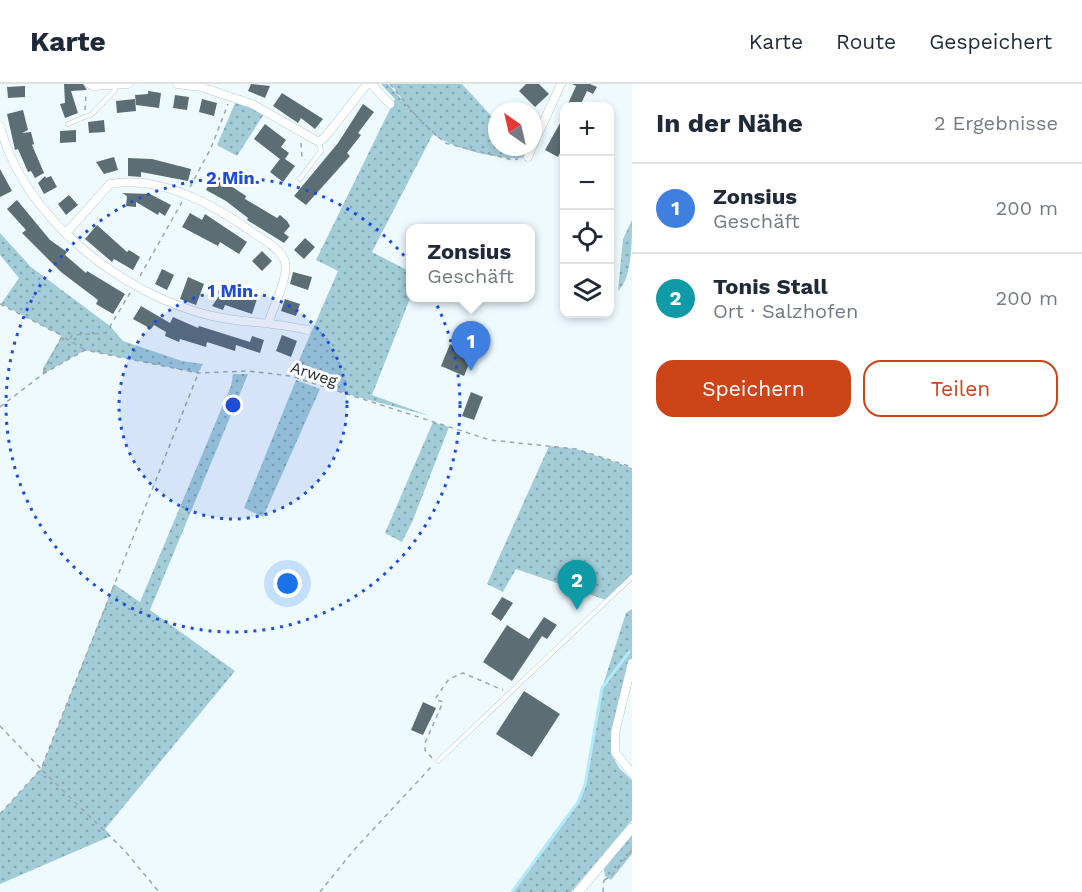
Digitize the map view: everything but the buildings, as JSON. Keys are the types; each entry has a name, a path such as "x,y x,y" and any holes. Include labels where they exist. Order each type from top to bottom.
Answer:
{"street":[{"path":"89,84 128,84"},
{"path":"177,84 232,96 270,113 318,142 326,136 369,84 390,104"},
{"path":"542,125 559,85"},
{"path":"0,126 4,142 20,177 40,206 93,257 135,285 201,313 230,319 269,321 307,330"},
{"path":"66,233 110,184 139,184 186,194 236,221 271,245 284,260 282,285 269,321"},
{"path":"632,663 615,752 632,773"},
{"path":"578,892 632,828"}],"lane":[{"path":"68,124 92,114 115,90 115,85"},
{"path":"300,179 321,151 318,142"},
{"path":"438,761 632,577"}],"path":[{"path":"85,117 86,90 89,84"},
{"path":"390,84 419,119 445,143 513,160 528,157"},
{"path":"70,339 72,335 106,333 211,147 232,96"},
{"path":"300,133 302,157 311,165"},
{"path":"0,304 70,339 85,350 43,374 0,407"},
{"path":"43,374 43,368 62,336"},
{"name":"Arweg","path":"85,350 198,374 248,371 291,376 490,440 576,449 632,467"},
{"path":"0,814 41,769 198,374"},
{"path":"320,892 407,791 438,761 429,756 425,743 443,702 435,699 449,680 463,673 475,676 511,694"},
{"path":"0,726 125,850 159,892"},
{"path":"603,892 604,880 610,877 632,850"}],"shaded area":[{"path":"381,84 388,84 405,103 391,84 462,84 488,112 488,155 453,145 433,134 372,252 406,269 406,302 409,302 372,395 430,416 354,396 293,374 338,271 316,260 395,99"},
{"path":"236,101 264,114 237,156 217,145"},
{"path":"493,156 528,157 518,158"},
{"path":"632,220 629,269 618,291 623,239"},
{"path":"0,233 31,267 110,326 123,341 182,361 203,364 198,373 85,350 43,374 43,368 62,336 1,304 19,278 0,255"},
{"path":"233,374 248,374 150,610 235,671 105,829 111,836 0,884 0,814 41,769 114,584 140,602 231,386"},
{"path":"296,380 320,389 263,517 244,508"},
{"path":"433,422 449,427 413,520 402,542 385,533"},
{"path":"549,446 576,449 632,468 632,574 609,601 516,569 503,592 487,584"},
{"path":"632,609 632,663 611,754 620,769 632,780 632,820 571,892 512,892 578,802 585,785 602,688 626,613"},
{"path":"632,835 632,854 611,880 605,876 604,869"}],"waterway":[{"path":"512,892 578,802 585,785 602,688 629,652"}],"place":[{"name":"Zonsius","path":"471,371"},
{"name":"Tonis Stall","path":"577,610"}]}
